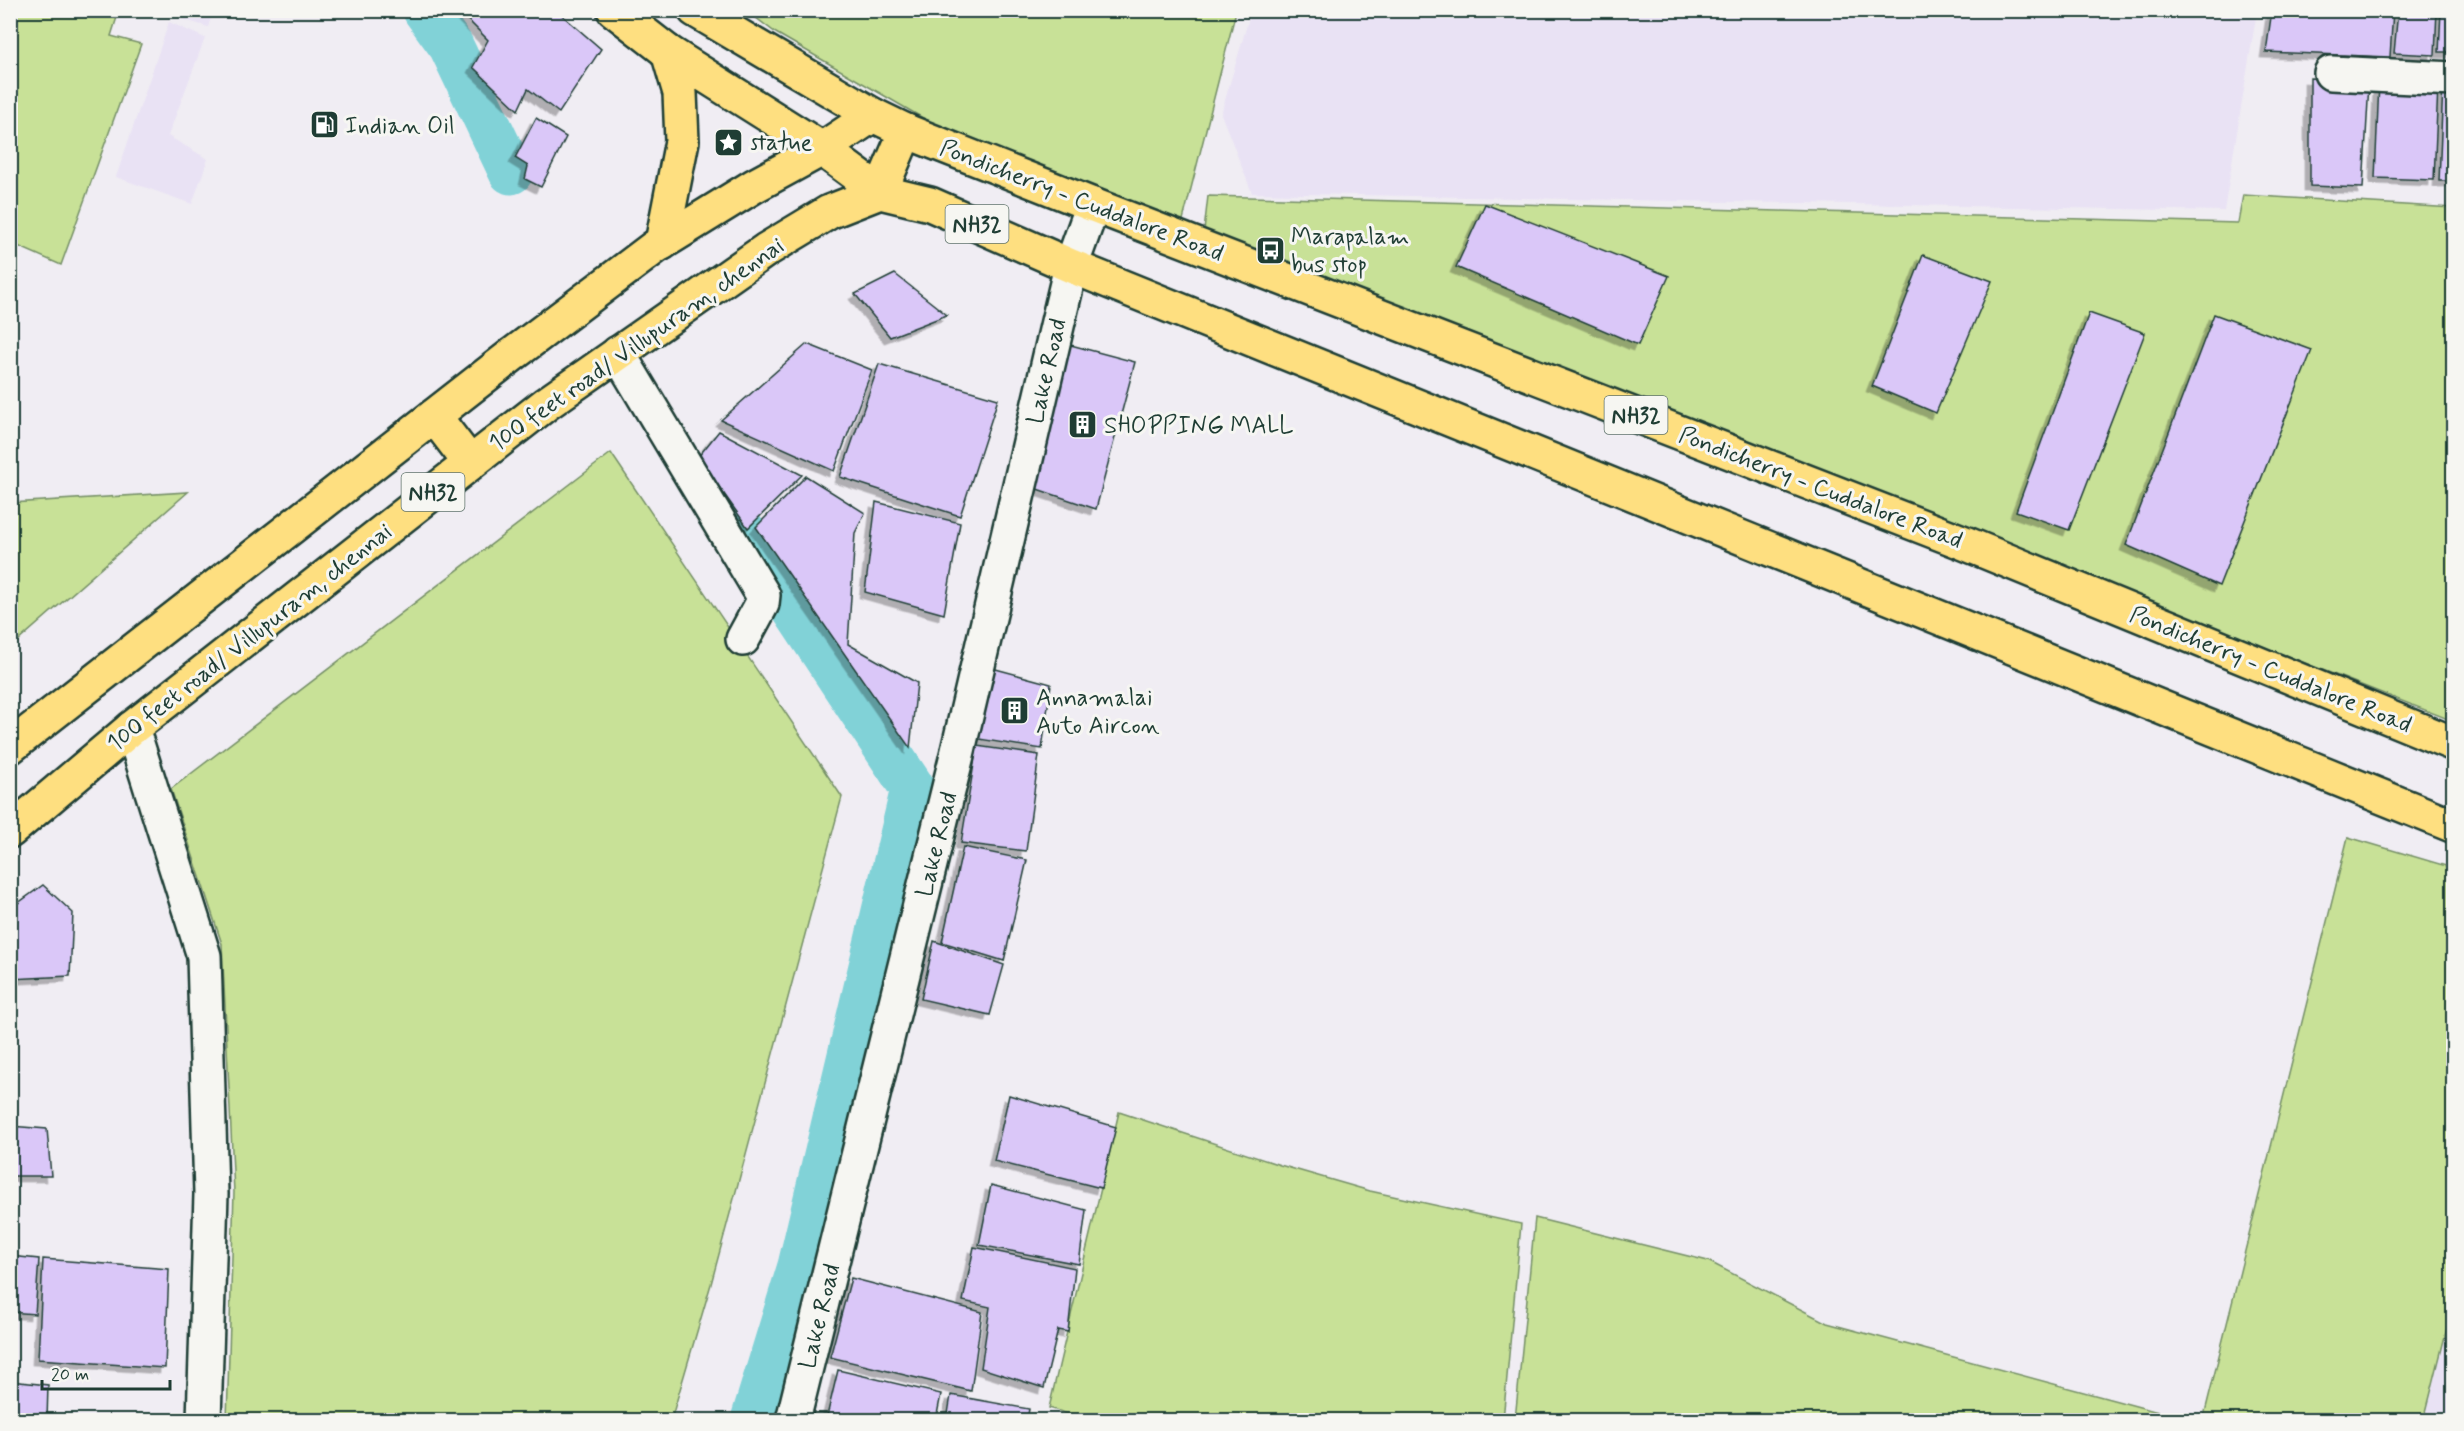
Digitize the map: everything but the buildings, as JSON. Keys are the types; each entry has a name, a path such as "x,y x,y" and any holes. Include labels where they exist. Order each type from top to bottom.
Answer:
{"main road":[{"name":"Pondicherry - Cuddalore Road","path":"695,10 873,115 906,131 1962,542 2454,744"},
{"path":"627,15 668,52 822,149 880,192 906,131"},
{"path":"662,243 682,141 680,93 668,52"},
{"name":"NH32","path":"10,747 434,416 662,243 754,186 822,149 873,115"},
{"name":"NH32","path":"880,192 930,204 1071,266 2454,825"},
{"name":"100 feet road/ Villupuram, chennai","path":"10,831 132,728 546,404 775,245 829,212 880,192"},
{"path":"434,416 470,463"}],"street":[{"path":"2331,73 2454,79"},
{"name":"Lake Road","path":"793,1420 937,831 1071,266 1094,205"},
{"path":"618,352 763,595 762,604 743,639"},
{"path":"132,728 204,956 211,1194 204,1420"}],"shaded area":[{"path":"168,10 213,11 208,27 166,14"},
{"path":"1251,10 2257,11 2224,211 1252,193 1221,114"},
{"path":"169,22 205,38 168,136 208,159 192,204 116,177"},
{"path":"2453,1304 2453,1420 2424,1420"}],"green space":[{"path":"11,10 119,11 111,36 141,44 61,265 11,243"},
{"path":"747,11 1236,11 1182,224 928,121 776,33"},
{"path":"2243,195 2453,208 2453,721 1204,231 1208,196 2238,223"},
{"path":"611,453 842,797 711,1284 671,1420 227,1420 234,1192 222,944 171,789"},
{"path":"188,492 11,647 11,503"},
{"path":"2348,837 2453,868 2453,1304 2424,1420 2203,1420"},
{"path":"1119,1112 1280,1165 1370,1191 1521,1224 1503,1420 1088,1420 1049,1408"},
{"path":"1535,1218 1708,1261 1827,1323 2188,1420 1515,1420"}],"waterway":[{"path":"425,10 451,46 511,172"},
{"path":"720,497 913,789 800,1266 753,1420"}],"place":[{"name":"Indian Oil","path":"324,125"},
{"name":"statue","path":"729,142"},
{"name":"Marapalam bus stop","path":"1270,250"},
{"name":"SHOPPING MALL","path":"1083,425"},
{"name":"Annamalai Auto Aircon","path":"1015,711"}]}
